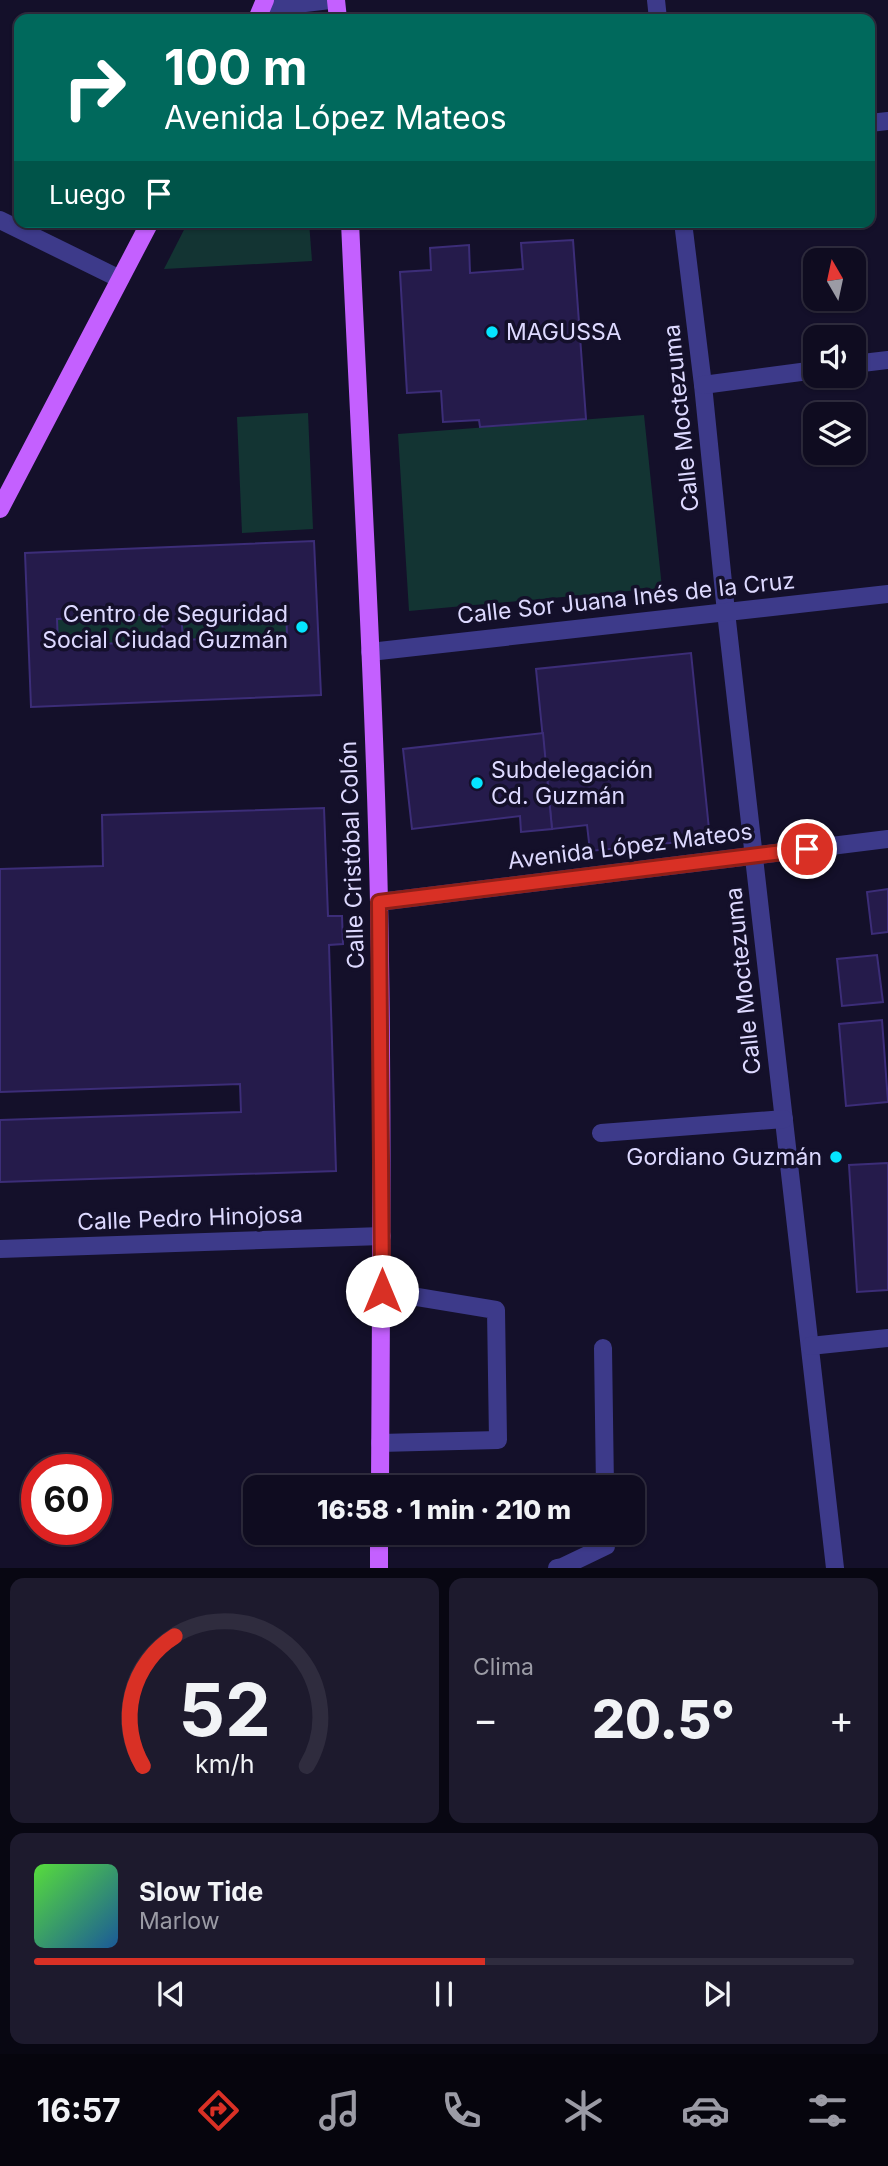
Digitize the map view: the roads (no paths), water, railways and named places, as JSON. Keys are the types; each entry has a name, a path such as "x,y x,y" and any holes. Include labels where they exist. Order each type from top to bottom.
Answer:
{"main road":[{"path":"0,509 147,228"},
{"name":"Calle Cristóbal Colón","path":"350,228 379,902 382,1237 380,1475"},
{"path":"379,1545 379,1567"}],"street":[{"path":"262,9 330,0"},
{"path":"18,228 120,279"},
{"name":"Calle Moctezuma","path":"684,228 704,385 726,612 835,1567"},
{"path":"866,363 888,360"},
{"path":"704,385 803,372"},
{"name":"Calle Sor Juana Inés de la Cruz","path":"370,652 888,594"},
{"name":"Avenida López Mateos","path":"379,902 888,839"},
{"path":"601,1133 784,1119"},
{"name":"Calle Pedro Hinojosa","path":"0,1249 382,1237"},
{"path":"380,1443 498,1440 496,1310 382,1291"},
{"path":"810,1346 888,1338"},
{"path":"603,1348 605,1475"},
{"path":"557,1567 606,1545"}],"place":[{"name":"MAGUSSA","path":"492,332"},
{"name":"Centro de Seguridad Social Ciudad Guzmán","path":"302,627"},
{"name":"Subdelegación Cd. Guzmán","path":"477,783"},
{"name":"Gordiano Guzmán","path":"836,1157"}]}
